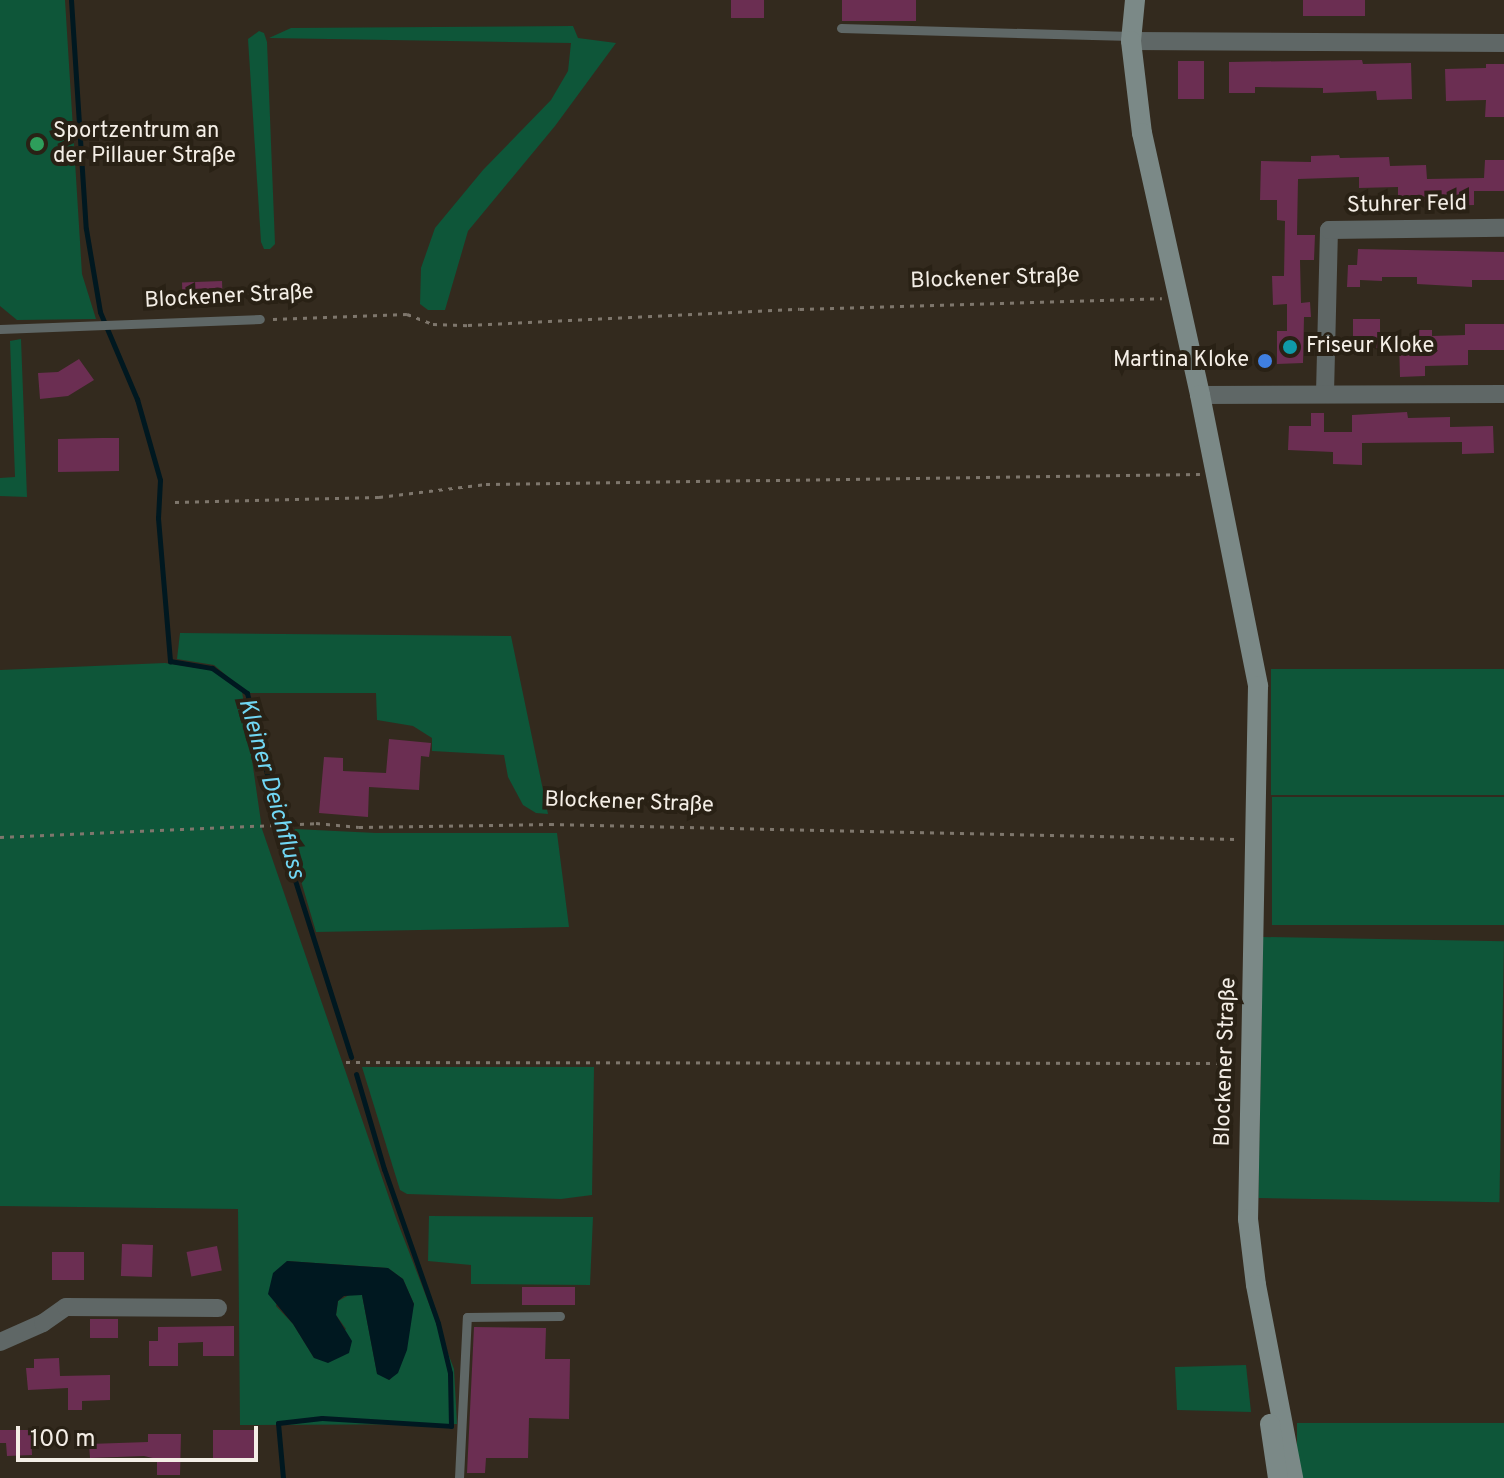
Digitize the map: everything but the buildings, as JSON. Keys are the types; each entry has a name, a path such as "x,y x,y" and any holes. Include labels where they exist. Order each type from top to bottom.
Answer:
{"street":[{"name":"Blockener Straße","path":"1135,0 1131,38 1142,133 1200,395 1258,686 1247,1187 1278,1478"},
{"path":"1131,38 1504,43"},
{"name":"Stuhrer Feld","path":"1325,393 1329,230 1504,228"},
{"path":"1200,395 1504,394"},
{"name":"Blockener Straße","path":"1256,1285 1293,1478"},
{"path":"0,1342 43,1323 66,1307 218,1308"}],"lane":[{"path":"841,28 1131,38"},
{"name":"Blockener Straße","path":"0,329 260,319"},
{"path":"459,1478 467,1317 560,1316"}],"path":[{"name":"Blockener Straße","path":"260,319 407,314 444,325 800,309 1178,297"},
{"path":"175,502 379,497 486,484 1216,472"},
{"name":"Blockener Straße","path":"0,837 284,824 359,827 550,824 1256,840"},
{"path":"346,1062 1250,1064"}],"green space":[{"name":"Sportzentrum an der Pillauer Straße","path":"0,0 65,0 82,274 96,319 17,320 0,306"},
{"path":"573,26 578,38 616,43 555,126 468,231 445,310 428,310 420,304 421,268 435,228 483,170 551,100 568,71 571,43 269,38 291,28"},
{"path":"259,31 264,33 267,42 275,244 270,249 264,249 261,242 248,39"},
{"path":"21,339 27,497 0,496 0,478 15,477 10,341"},
{"path":"180,633 511,636 548,814 536,813 523,805 508,777 504,755 432,751 432,738 413,726 377,720 376,693 247,693 214,665 177,659"},
{"path":"165,663 212,670 242,691 262,829 396,1218 454,1369 457,1424 240,1425 238,1209 0,1206 0,670","holes":["287,1261 388,1268 403,1279 414,1304 390,1380 377,1373 362,1295 351,1294 338,1301 336,1315 346,1329 314,1358 293,1324 276,1306"]},
{"path":"1271,669 1504,669 1504,795 1271,795"},
{"path":"1272,797 1504,797 1504,925 1272,925"},
{"path":"295,829 376,833 557,833 569,927 316,932 289,840"},
{"path":"1263,937 1504,941 1499,1202 1258,1198"},
{"path":"362,1067 594,1067 592,1195 561,1199 407,1194 400,1190"},
{"path":"429,1216 593,1217 590,1285 471,1284 471,1265 428,1261"},
{"path":"1246,1365 1251,1412 1177,1410 1175,1367"},
{"path":"1297,1423 1504,1423 1504,1478 1297,1478"}],"water":[{"path":"287,1261 388,1268 403,1279 414,1304 407,1350 398,1373 389,1380 377,1374 362,1295 344,1296 338,1301 336,1315 352,1341 349,1353 328,1363 314,1358 293,1324 268,1294 273,1273"}],"waterway":[{"name":"Kleiner Deichfluss","path":"71,0 86,229 100,312 137,399 160,480 158,518 170,661 212,668 247,693 287,855 351,1057"},
{"name":"Kleiner Deichfluss","path":"283,1478 278,1423 322,1418 451,1426 450,1373 438,1323 384,1169 356,1074"}],"place":[{"name":"Sportzentrum an der Pillauer Straße","path":"37,144"},
{"name":"Friseur Kloke","path":"1290,347"},
{"name":"Martina Kloke","path":"1265,361"}]}
